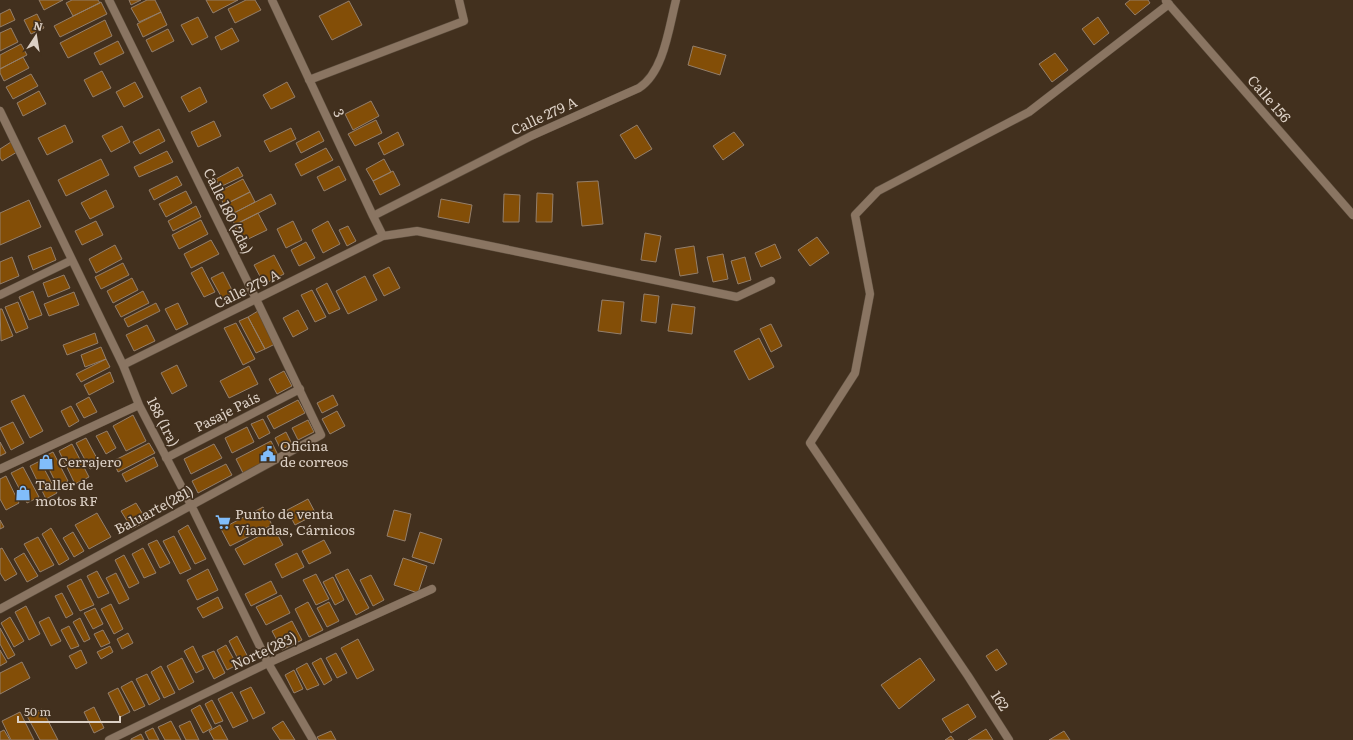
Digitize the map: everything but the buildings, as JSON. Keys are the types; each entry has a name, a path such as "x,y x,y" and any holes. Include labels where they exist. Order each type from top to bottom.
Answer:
{"street":[{"name":"Calle 180 (2da)","path":"109,0 300,389 321,435"},
{"name":"3","path":"272,0 373,216 384,236"},
{"path":"309,80 464,21 459,0"},
{"name":"Calle 279 A","path":"373,216 530,136 639,88 646,83 660,63 676,0"},
{"name":"Calle 156","path":"1167,2 1353,215"},
{"name":"162","path":"1009,740 968,676 810,443 855,373 868,308 870,294 855,215 878,191 1029,112 1167,2"},
{"name":"188 (1ra)","path":"0,111 123,365 139,405 191,505 268,662 313,740"},
{"name":"Calle 279 A","path":"123,365 384,236 417,231 738,298 771,281"},
{"path":"0,295 72,260"},
{"name":"Pasaje País","path":"166,458 300,389"},
{"path":"0,468 139,405"},
{"name":"Baluarte(281)","path":"0,609 321,435"},
{"name":"Norte(283)","path":"109,740 268,662 432,590"}],"place":[{"name":"Oficina de correos","path":"268,454"},
{"name":"Cerrajero","path":"46,462"},
{"name":"Taller de motos RF","path":"23,493"},
{"name":"Punto de venta Viandas, Cárnicos","path":"223,522"}]}
